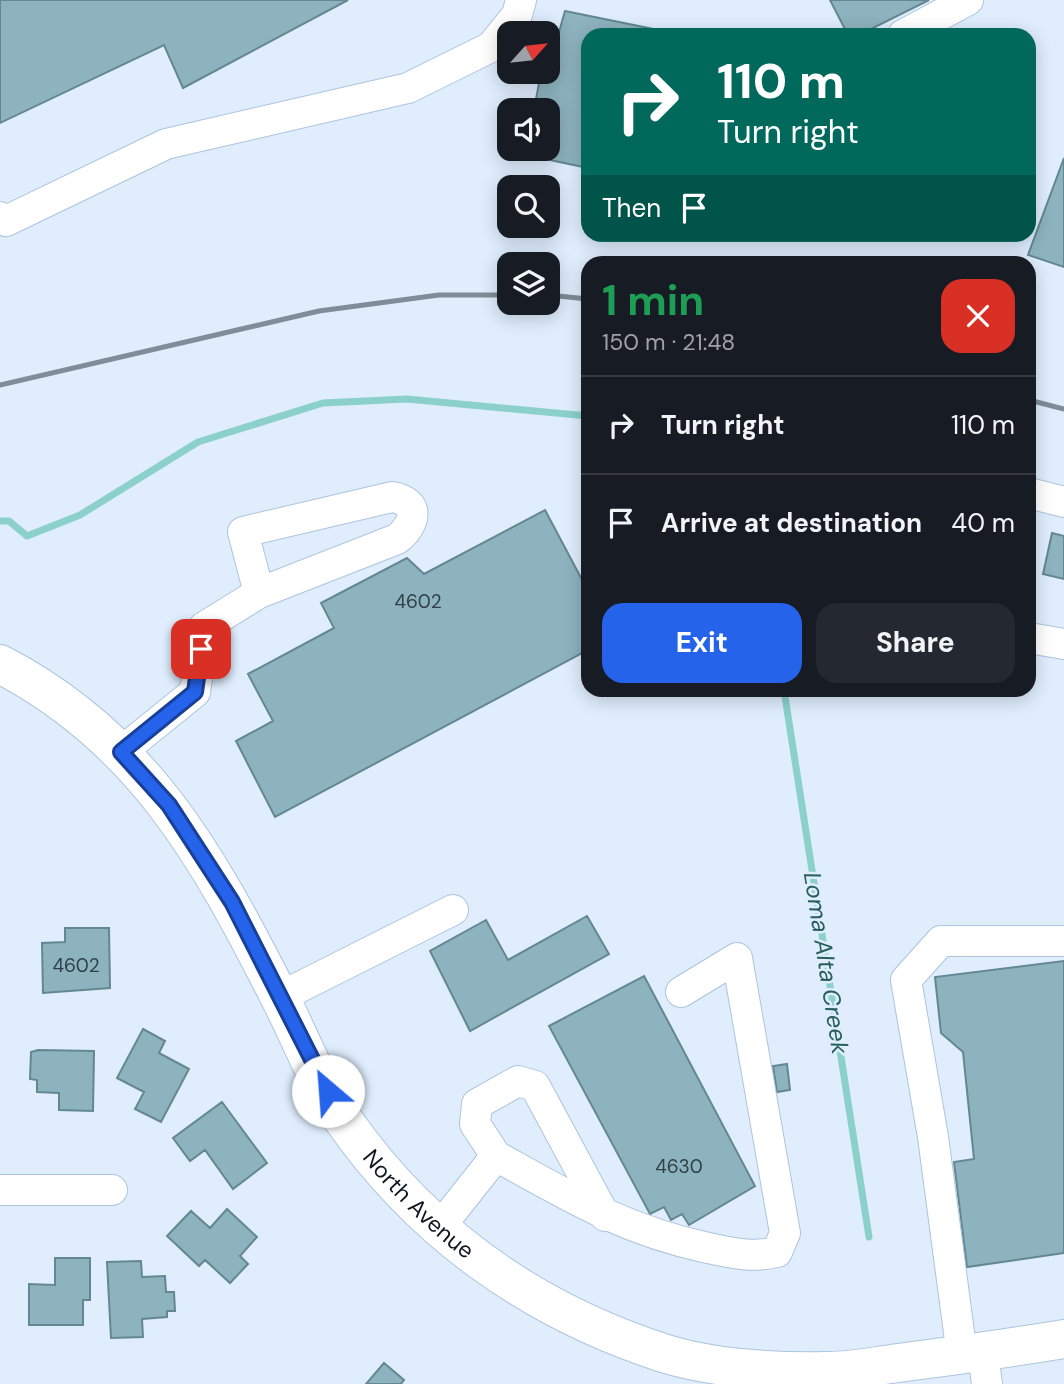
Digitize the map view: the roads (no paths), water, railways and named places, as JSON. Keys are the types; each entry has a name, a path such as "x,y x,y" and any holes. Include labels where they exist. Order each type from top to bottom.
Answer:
{"main road":[{"name":"North Avenue","path":"0,664 53,696 121,752 169,805 232,902 340,1115 389,1181 460,1248 554,1309 664,1353 731,1367 831,1371 977,1364 1064,1339"}],"street":[{"path":"0,217 6,221 166,144 408,88 491,47 517,15 521,0"},
{"path":"915,28 968,0"},
{"path":"1036,495 1064,502"},
{"path":"121,752 195,692 204,627 259,593 397,539 409,530 414,514 408,503 392,497 243,532 259,593"},
{"path":"1036,639 1064,644"},
{"path":"279,997 453,910"},
{"path":"977,1364 906,981 941,941 1064,941"},
{"path":"605,1216 535,1086 518,1081 477,1104 475,1124 496,1156 605,1216 660,1237 754,1257 777,1252 785,1233 737,958 681,992"},
{"path":"439,1228 496,1156"},
{"path":"0,1190 112,1190"}],"waterway":[{"name":"Loma Alta Creek","path":"0,521 9,521 27,536 80,515 198,442 323,403 407,399 581,415"},
{"name":"Loma Alta Creek","path":"785,697 869,1237"}],"railway":[{"path":"0,385 319,311 439,295 497,295"},
{"path":"560,296 581,298"},
{"path":"1036,402 1064,409"}]}
